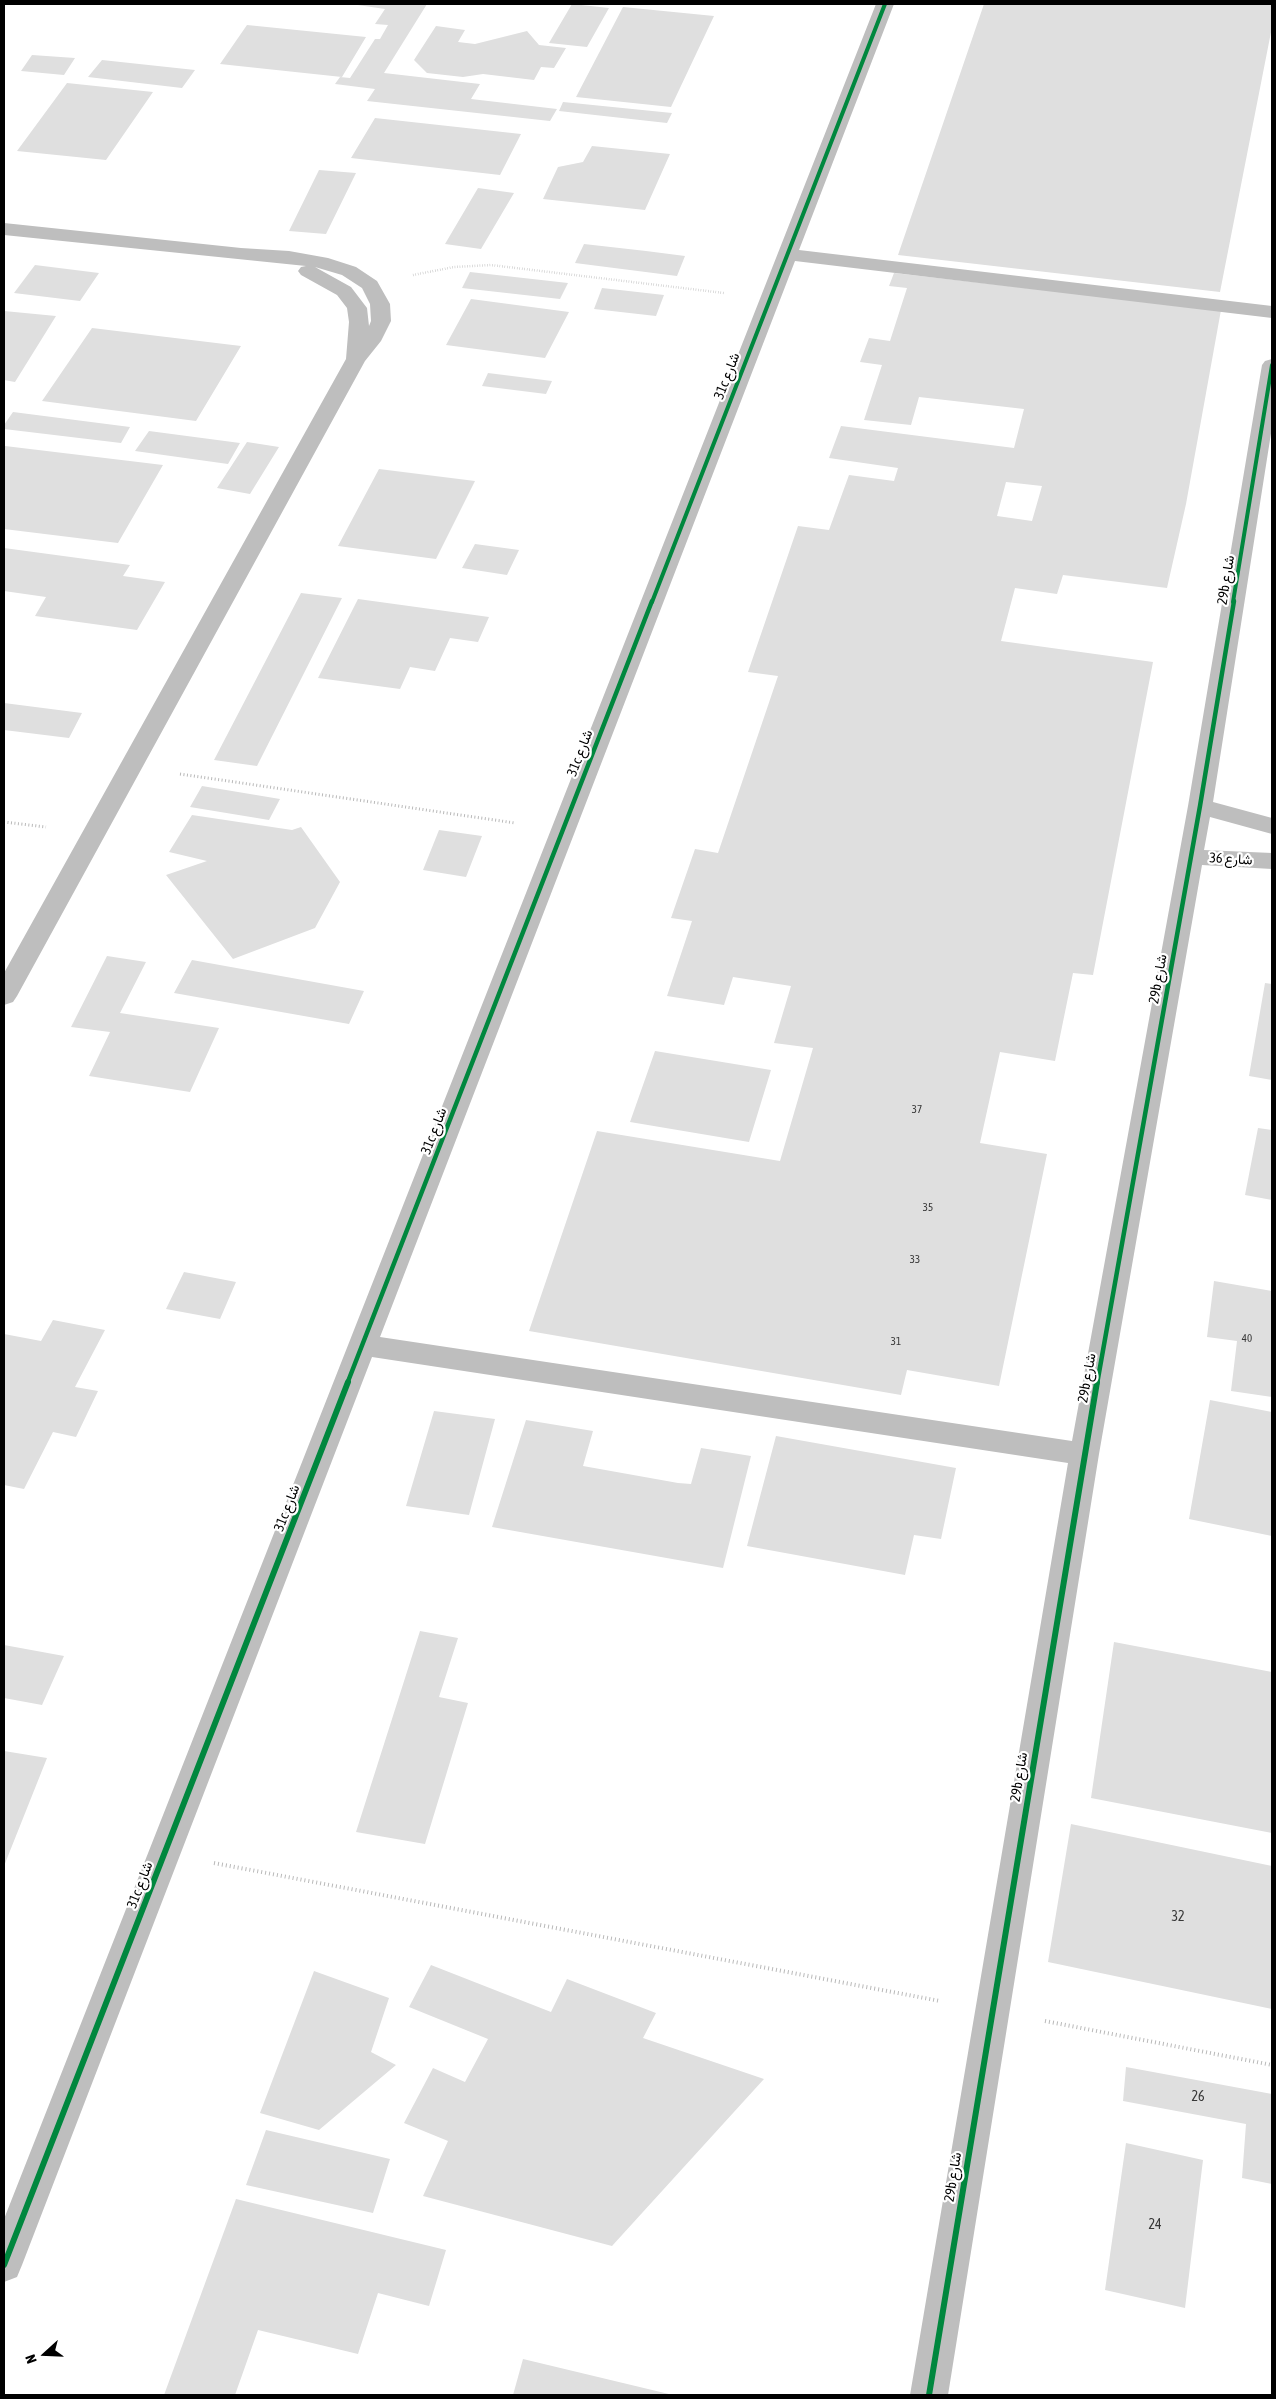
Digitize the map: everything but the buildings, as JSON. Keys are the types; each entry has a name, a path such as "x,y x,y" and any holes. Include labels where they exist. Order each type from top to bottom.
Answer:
{"street":[{"name":"31c شارع","path":"4,2266 786,254 885,4"},
{"path":"4,229 241,254 289,257 322,262 349,271 370,285 380,304 381,321 371,341 356,359 4,996"},
{"path":"241,254 282,263 310,272 344,291 356,308 359,322 356,359"},
{"path":"786,254 1272,312"},
{"name":"29b شارع","path":"929,2395 1084,1454 1200,806 1272,365"},
{"path":"1200,806 1272,826"},
{"name":"شارع 36","path":"1191,857 1272,861"},
{"path":"363,1345 1084,1454"}],"path":[{"path":"370,285 454,267 491,264 769,299"},
{"path":"130,767 562,830"},
{"path":"164,1854 1272,2065"}],"cycle path":[{"path":"4,2265 885,4"},
{"path":"929,2395 1084,1454 1200,806 1272,365"}]}
